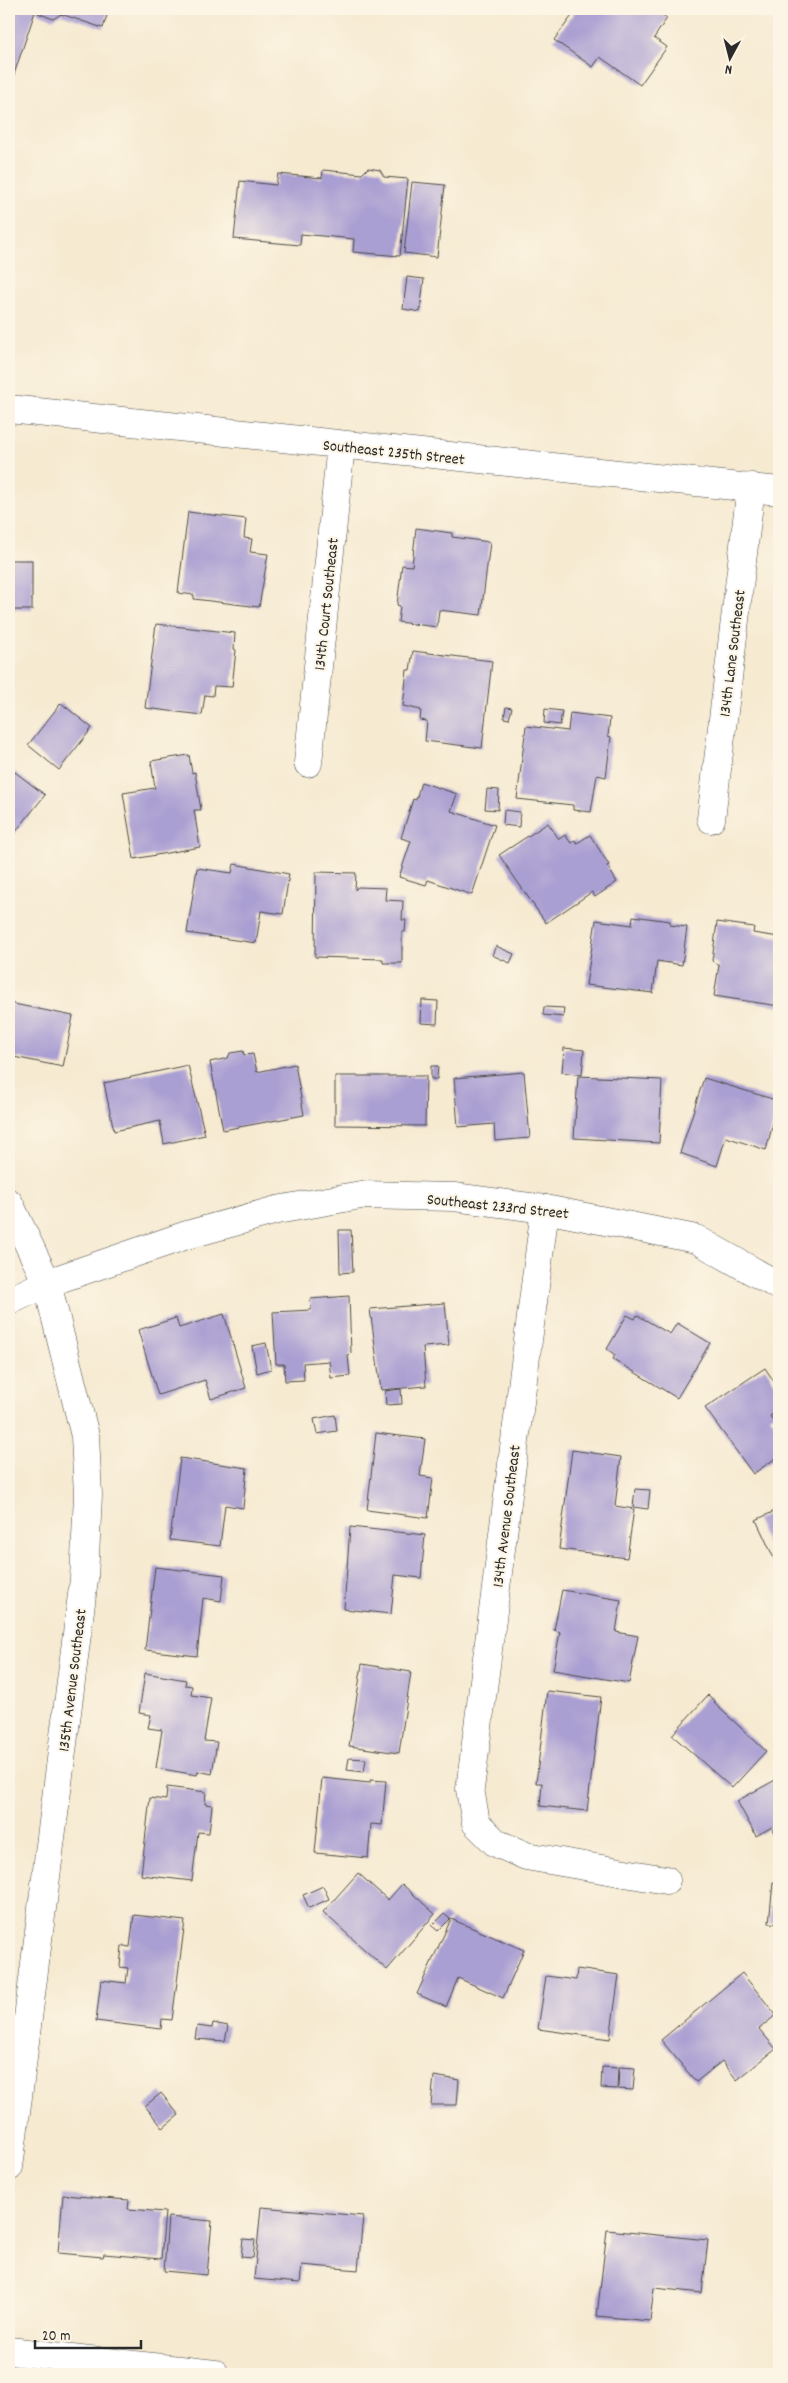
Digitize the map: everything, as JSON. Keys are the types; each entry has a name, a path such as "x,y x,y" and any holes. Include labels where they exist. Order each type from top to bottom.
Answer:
{"street":[{"name":"Southeast 235th Street","path":"9,410 779,491"},
{"name":"134th Court Southeast","path":"308,763 341,446"},
{"name":"134th Lane Southeast","path":"710,818 751,487"},
{"name":"Southeast 233rd Street","path":"9,1301 47,1282 187,1235 277,1210 361,1195 454,1197 545,1209 696,1239 779,1286"},
{"name":"135th Avenue Southeast","path":"9,1204 47,1282 85,1436 88,1495 84,1578 9,2167"},
{"name":"134th Avenue Southeast","path":"545,1209 470,1789 476,1823 496,1843 526,1856 666,1880"},
{"path":"9,2351 215,2374"}],"building":[{"path":"9,9 36,9 13,77 9,75"},
{"path":"36,9 109,9 103,28 61,14 53,19 38,13"},
{"path":"577,9 654,9 667,18 654,38 667,47 640,85 600,57 593,67 554,40"},
{"path":"368,168 380,170 384,177 408,179 400,256 353,252 354,239 301,234 300,245 234,239 240,181 276,185 278,174 322,178 323,170 362,174"},
{"path":"412,182 445,185 437,257 404,253"},
{"path":"407,277 424,279 420,312 403,309"},
{"path":"188,512 246,519 244,538 252,539 250,552 268,554 259,607 194,599 194,595 178,593"},
{"path":"416,528 452,533 452,537 490,542 481,615 439,610 437,627 398,622 400,606 397,605 402,565 412,566"},
{"path":"9,560 32,560 32,610 9,610"},
{"path":"156,624 235,633 234,649 236,650 232,687 214,686 213,696 205,695 202,715 145,708"},
{"path":"413,651 492,661 482,748 425,741 427,721 420,720 421,710 403,706 407,670 410,670"},
{"path":"61,703 92,728 59,770 28,745"},
{"path":"506,707 512,708 509,719 504,718"},
{"path":"545,709 562,711 560,725 544,723"},
{"path":"570,713 610,718 608,736 611,737 606,777 597,775 591,812 573,810 573,805 517,799 526,726 568,731"},
{"path":"189,755 192,773 195,772 201,810 194,810 200,847 134,859 123,793 155,788 151,761"},
{"path":"15,772 45,795 9,840 9,780"},
{"path":"421,782 457,794 451,811 495,825 472,895 428,880 426,885 399,877 411,841 401,838 413,799 416,800"},
{"path":"487,789 499,790 498,810 485,809"},
{"path":"504,810 520,812 519,827 503,825"},
{"path":"548,823 559,839 565,835 571,843 575,840 577,843 590,835 609,865 607,866 617,882 595,897 592,892 546,923 499,855"},
{"path":"234,864 289,874 283,914 261,911 256,943 187,933 197,868 232,873"},
{"path":"316,872 356,873 355,890 358,887 386,888 385,900 403,901 402,920 406,920 405,932 402,932 402,963 383,963 383,959 315,957"},
{"path":"633,916 670,921 670,925 687,927 682,965 657,961 653,993 586,985 596,920 632,925"},
{"path":"717,922 754,927 753,933 779,937 779,1006 714,996 719,965 712,961"},
{"path":"496,946 514,954 510,963 492,955"},
{"path":"422,1000 438,1001 437,1024 421,1023"},
{"path":"9,1003 73,1016 63,1067 9,1056"},
{"path":"544,1007 564,1008 563,1017 543,1015"},
{"path":"564,1048 584,1050 582,1075 562,1072"},
{"path":"243,1051 244,1055 253,1054 257,1072 295,1064 304,1115 223,1130 210,1062 228,1058 230,1053"},
{"path":"188,1065 205,1135 164,1144 160,1121 114,1131 104,1083"},
{"path":"431,1066 438,1066 437,1079 431,1079"},
{"path":"524,1072 530,1138 495,1141 494,1124 458,1127 454,1078"},
{"path":"335,1076 426,1076 425,1126 335,1125"},
{"path":"578,1076 662,1080 659,1143 574,1138"},
{"path":"704,1078 779,1101 766,1150 726,1137 717,1166 680,1153"},
{"path":"339,1230 351,1230 353,1272 340,1273"},
{"path":"349,1296 351,1354 348,1355 350,1376 331,1378 329,1361 303,1363 304,1380 285,1381 284,1364 276,1364 273,1312 311,1310 310,1299"},
{"path":"445,1303 449,1345 423,1347 426,1386 381,1390 370,1309"},
{"path":"224,1314 246,1388 211,1399 205,1380 158,1395 138,1330 176,1318 179,1328"},
{"path":"627,1315 635,1319 637,1315 670,1334 677,1323 710,1343 677,1398 613,1359 615,1355 607,1349"},
{"path":"266,1343 271,1369 257,1373 252,1346"},
{"path":"765,1368 779,1389 779,1410 770,1416 779,1430 779,1456 753,1474 705,1408"},
{"path":"401,1389 402,1404 386,1405 385,1391"},
{"path":"335,1415 337,1431 317,1434 314,1419"},
{"path":"376,1433 425,1439 420,1476 433,1478 428,1518 367,1510"},
{"path":"572,1450 621,1457 615,1506 634,1509 627,1558 559,1549"},
{"path":"180,1458 247,1468 243,1508 225,1505 220,1546 170,1540"},
{"path":"635,1489 650,1490 648,1509 633,1507"},
{"path":"779,1509 779,1569 756,1520"},
{"path":"350,1527 425,1535 421,1578 395,1575 391,1614 344,1609"},
{"path":"155,1567 224,1575 221,1601 203,1598 197,1656 145,1650"},
{"path":"562,1590 621,1600 616,1632 638,1636 629,1683 553,1670 560,1632 554,1630"},
{"path":"362,1664 411,1672 399,1753 349,1746"},
{"path":"145,1673 186,1680 185,1685 192,1686 191,1695 211,1698 204,1741 217,1742 212,1774 198,1771 197,1775 156,1768 162,1730 148,1728 151,1715 139,1713"},
{"path":"547,1691 601,1697 587,1811 540,1806 542,1783 536,1783"},
{"path":"708,1695 716,1702 714,1703 766,1751 732,1788 672,1735"},
{"path":"349,1758 366,1759 364,1772 347,1770"},
{"path":"322,1778 370,1783 370,1780 386,1781 382,1825 371,1824 368,1858 315,1853"},
{"path":"779,1778 779,1841 772,1827 756,1836 737,1801"},
{"path":"167,1787 206,1792 205,1804 212,1805 209,1833 198,1832 192,1881 141,1875 150,1798 166,1800"},
{"path":"358,1873 388,1900 402,1884 435,1914 387,1970 323,1912"},
{"path":"773,1883 779,1883 779,1924 769,1923"},
{"path":"323,1886 329,1899 309,1908 303,1895"},
{"path":"444,1914 450,1919 438,1931 432,1926"},
{"path":"134,1915 185,1921 172,2020 162,2019 161,2029 96,2021 101,1980 126,1983 128,1968 120,1967 122,1946 130,1947"},
{"path":"451,1919 524,1950 503,1998 458,1978 446,2007 417,1994"},
{"path":"577,1969 619,1975 610,2039 538,2029 546,1976 576,1980"},
{"path":"742,1973 776,2015 759,2029 776,2049 737,2080 722,2061 696,2082 661,2040"},
{"path":"213,2023 228,2026 225,2041 195,2039 197,2026 212,2028"},
{"path":"602,2067 618,2068 617,2089 601,2088"},
{"path":"619,2067 635,2068 633,2090 618,2089"},
{"path":"434,2076 459,2080 457,2105 431,2105"},
{"path":"161,2093 179,2115 163,2128 145,2106"},
{"path":"63,2195 129,2200 128,2209 165,2212 161,2259 104,2254 103,2257 58,2253"},
{"path":"261,2207 363,2216 358,2270 302,2265 300,2283 254,2279"},
{"path":"168,2217 212,2221 207,2275 164,2271"},
{"path":"607,2230 708,2240 702,2293 654,2288 650,2321 597,2316"},
{"path":"243,2239 255,2240 253,2258 241,2257"}]}
